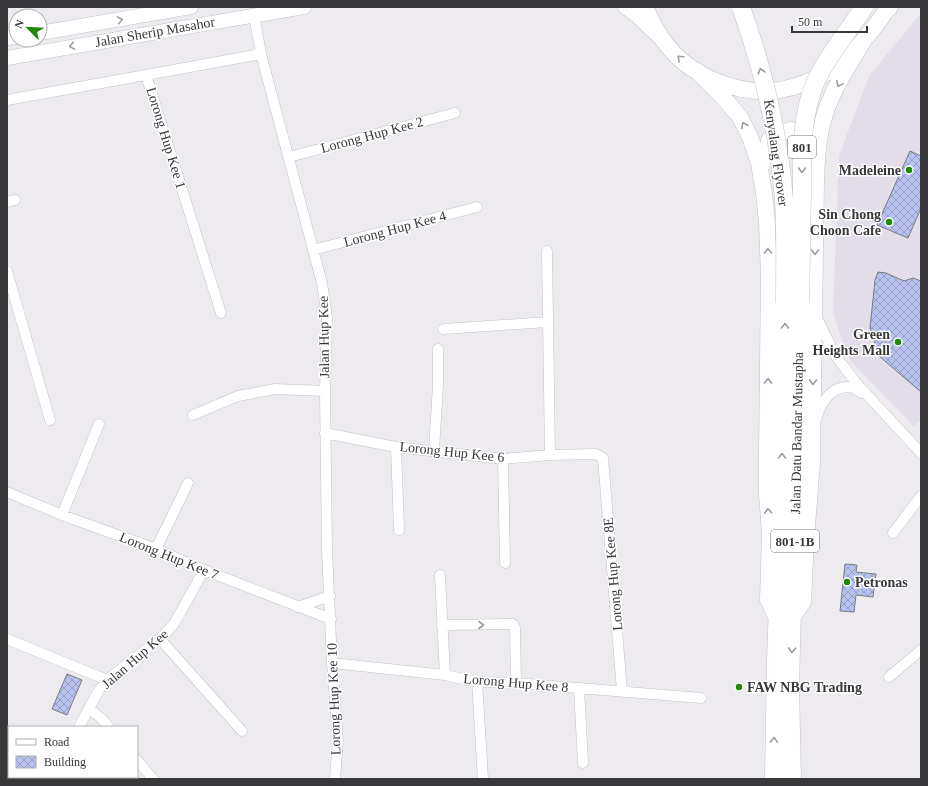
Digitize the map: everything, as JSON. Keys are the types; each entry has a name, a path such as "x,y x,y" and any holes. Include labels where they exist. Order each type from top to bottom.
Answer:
{"highway":[{"name":"Kenyalang Flyover","path":"741,7 752,37 764,80 775,133 781,170 786,241 800,306"},
{"name":"Kenyalang Flyover","path":"800,306 802,156 803,130 807,108 816,82 825,64 864,7"},
{"name":"Jalan Datu Bandar Mustapha","path":"792,779 790,686 785,618 782,492 800,306"},
{"name":"Jalan Datu Bandar Mustapha","path":"774,779 785,618"}],"main road":[{"name":"Jalan Sherip Masahor","path":"48,32 191,7"},
{"name":"Jalan Sherip Masahor","path":"7,58 304,7"},
{"path":"625,7 682,60 697,71 718,82 755,90 779,90 795,86 827,72 848,56 865,38 888,7"},
{"path":"645,7 652,24 666,45"},
{"path":"697,71 740,117 750,137 760,168 767,223 769,276 766,451 770,540 768,600 785,618 803,602 813,435 800,306 818,152 822,128 829,103 865,38"},
{"path":"760,168 766,156 769,142 781,133 791,130 807,134 818,152"}],"street":[{"name":"Jalan Hup Kee","path":"254,15 262,54 288,157 322,283 326,318 325,433 327,550 331,619"},
{"name":"Lorong Hup Kee 1","path":"221,313 146,76 262,54"},
{"path":"7,100 146,76"},
{"name":"Lorong Hup Kee 2","path":"288,157 455,113"},
{"name":"Lorong Hup Kee 4","path":"313,250 477,207"},
{"path":"547,251 550,455"},
{"path":"7,271 50,420"},
{"path":"800,306 867,396 919,446"},
{"path":"443,329 548,322"},
{"path":"434,450 438,386 438,349"},
{"path":"813,435 818,411 822,402 829,395 836,390 854,388 867,396"},
{"path":"193,415 238,396 275,389 325,391"},
{"path":"62,515 100,424"},
{"name":"Lorong Hup Kee 6","path":"325,433 396,447 434,450 503,459 550,455 596,454 603,458"},
{"path":"396,447 399,530"},
{"name":"Lorong Hup Kee 8E","path":"603,458 622,691"},
{"path":"503,459 505,563"},
{"path":"156,549 188,483"},
{"name":"Lorong Hup Kee 7","path":"7,492 62,515 156,549 204,570 331,619"},
{"path":"892,533 921,496"},
{"name":"Jalan Hup Kee","path":"80,726 99,690 107,680 160,639 174,624 204,570"},
{"path":"440,575 445,675"},
{"path":"298,607 330,596"},
{"name":"Lorong Hup Kee 10","path":"331,619 332,663 338,740 335,779"},
{"path":"442,625 513,624 515,628 516,682"},
{"path":"7,639 107,680"},
{"path":"160,639 242,730"},
{"path":"889,677 917,654 921,665"},
{"name":"Lorong Hup Kee 8","path":"332,663 445,675 477,682 516,682 701,698"},
{"path":"477,682 483,779"},
{"path":"579,688 583,763"},
{"path":"89,708 108,726"},
{"path":"138,761 153,779"}],"shaded area":[{"path":"921,13 921,419 914,426 852,363 843,345 833,311 839,156 869,76"}],"building":[{"path":"910,151 921,156 921,208 908,238 877,225"},
{"name":"Green Heights Mall","path":"878,272 886,273 904,281 913,278 921,281 921,392 879,356 870,328 875,280"},
{"path":"845,564 857,565 856,572 876,574 873,597 856,595 854,612 840,611"},
{"path":"67,674 82,680 67,715 52,709"}],"place":[{"name":"Madeleine","path":"909,170"},
{"name":"Sin Chong Choon Cafe","path":"889,222"},
{"name":"Green Heights Mall","path":"898,342"},
{"name":"Petronas","path":"847,582"},
{"name":"FAW NBG Trading","path":"739,687"}]}
